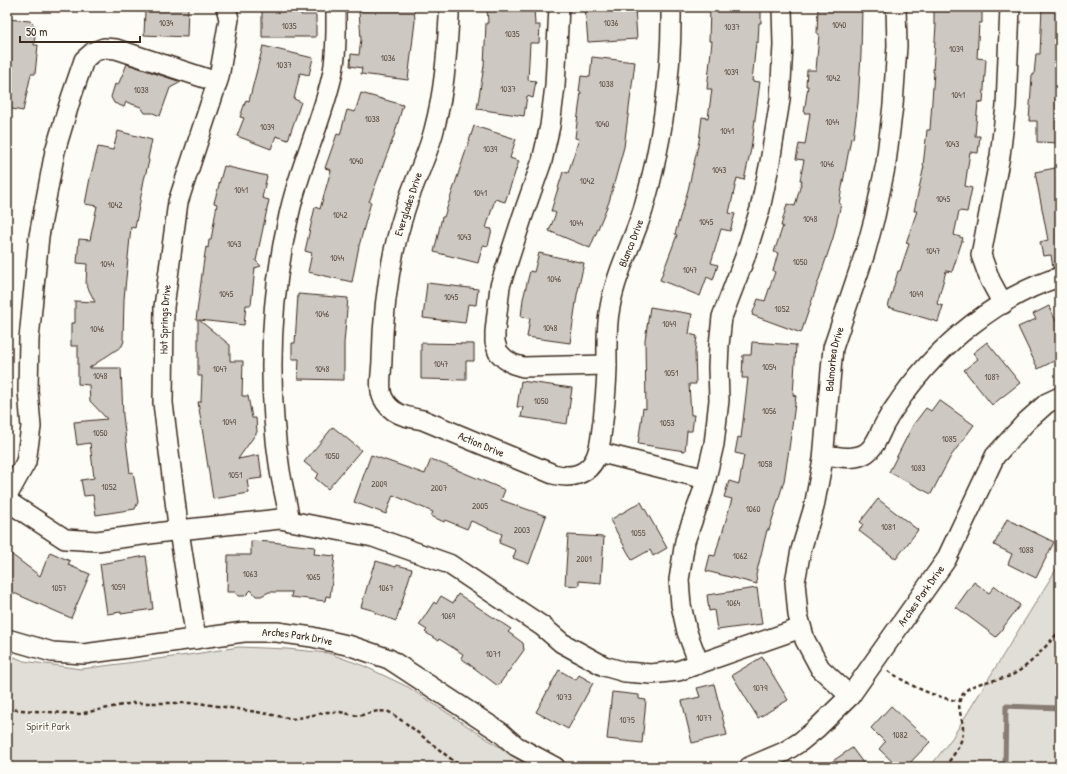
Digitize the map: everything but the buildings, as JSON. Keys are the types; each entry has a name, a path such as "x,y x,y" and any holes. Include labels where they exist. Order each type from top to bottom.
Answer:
{"street":[{"name":"Hot Springs Drive","path":"196,639 179,530 163,403 164,307 178,202 217,82 228,19 226,7"},
{"path":"290,521 280,471 273,400 273,330 278,268 288,215 298,179 332,75 336,39 336,7"},
{"name":"Everglades Drive","path":"385,402 382,397 380,387 387,295 392,258 404,212 434,132 444,83 449,7"},
{"path":"559,7 555,86 550,126 542,161 500,286 495,342 498,352 505,359 513,364 523,367 607,366"},
{"name":"Blanco Drive","path":"580,474 591,465 598,452 602,430 610,307 619,276 642,212 655,167 664,112 670,60 671,7"},
{"path":"699,664 687,632 681,605 679,580 684,542 703,491 714,444 719,400 719,345 722,317 745,257 760,209 770,162 780,100 783,45 782,7"},
{"name":"Balmorhea Drive","path":"850,696 820,668 805,640 798,615 795,582 801,550 814,507 824,455 833,348 865,253 875,216 886,163 893,105 897,46 896,7"},
{"path":"1003,304 990,280 981,255 1000,156 1006,106 1010,7"},
{"path":"7,496 26,462 31,427 28,390 30,339 39,236 55,151 84,60 93,52 104,48 116,49 217,82"},
{"path":"824,455 848,458 866,453 872,447 887,419 918,376 938,354 988,312 1020,294 1051,279 1060,277"},
{"name":"Arches Park Drive","path":"749,767 784,752 800,742 816,729 850,696 946,560 995,456 1027,421 1047,403 1060,397"},
{"name":"Action Drive","path":"385,402 395,412 404,416 423,420 553,474 564,477 580,474"},
{"path":"598,452 706,479"},
{"path":"7,501 65,539 97,541 280,519 373,537 449,564 542,626 562,643 604,666 625,672 651,674 678,671 801,628"},
{"name":"Arches Park Drive","path":"7,639 52,652 84,654 244,632 277,632 312,637 351,646 389,659 500,732 516,746 555,767"}],"path":[{"path":"945,767 960,745 963,733 958,701 963,692 970,686 1012,675 1035,659 1060,631"},
{"path":"875,660 912,686 939,698 958,701"},
{"path":"7,709 79,714 132,703 198,703 294,719 327,712 340,712 358,716 378,711 389,712 456,763 465,767"}],"green space":[{"path":"1060,563 1060,767 930,767 952,738"},
{"name":"Spirit Park","path":"239,647 287,649 328,653 364,666 408,687 530,767 7,767 7,654 24,661 81,669"}],"waterway":[{"path":"1005,767 1006,706 1060,708"}]}
